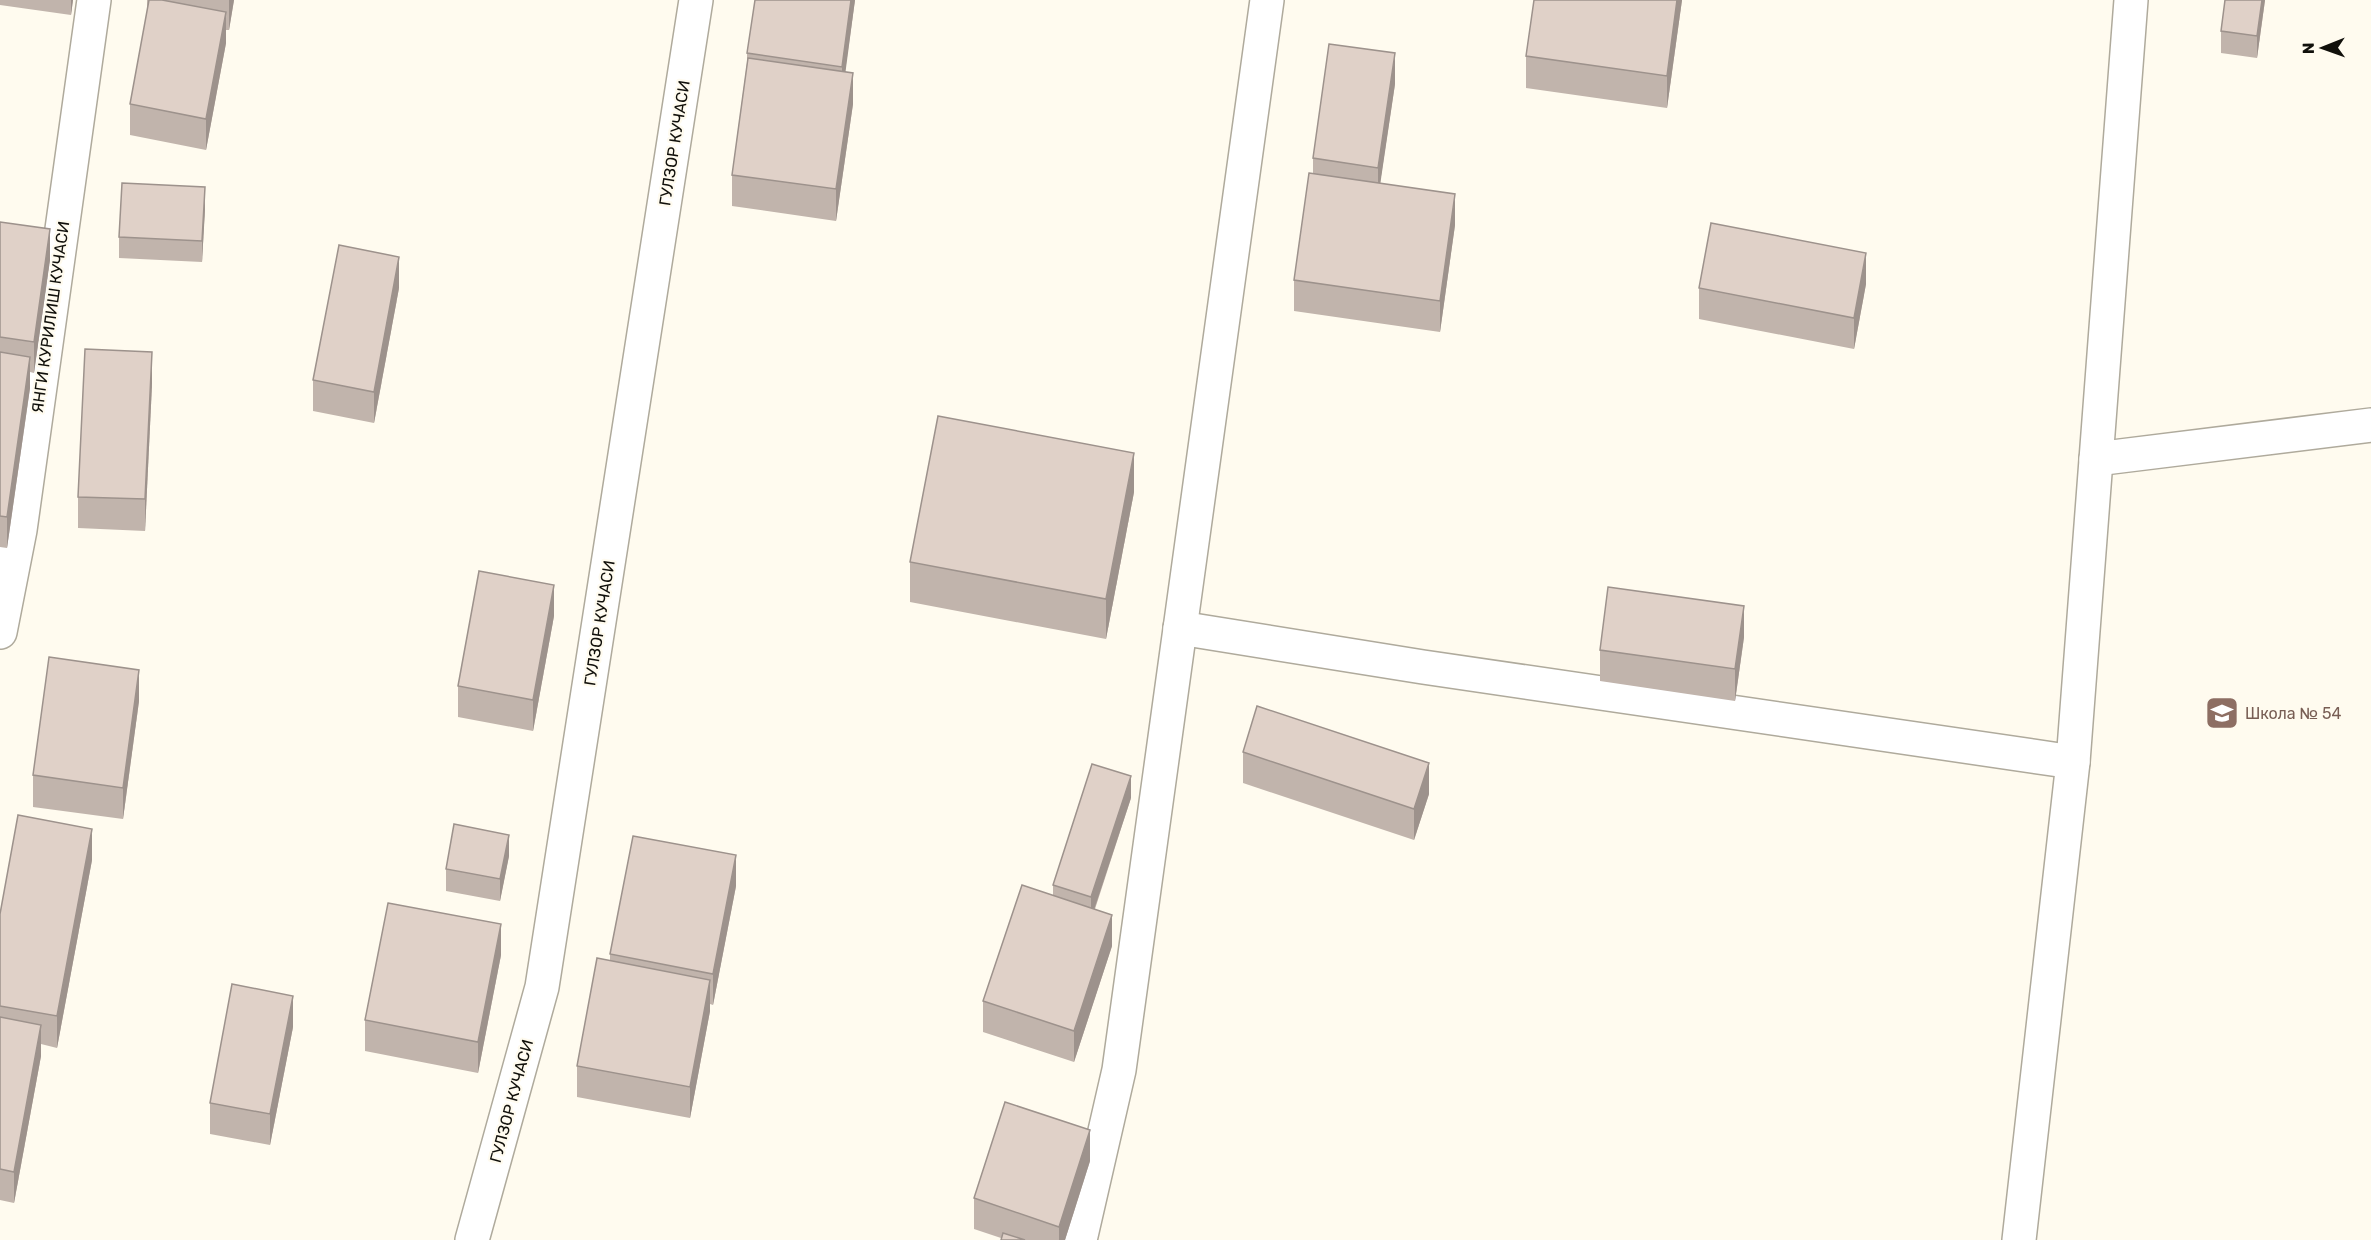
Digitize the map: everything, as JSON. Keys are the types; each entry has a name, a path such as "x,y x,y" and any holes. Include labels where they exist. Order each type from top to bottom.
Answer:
{"street":[{"name":"ЯНГИ КУРИЛИШ КУЧАСИ","path":"0,633 20,530 94,0"},
{"name":"ГУЛЗОР КУЧАСИ","path":"472,1240 542,987 696,0"},
{"path":"1080,1240 1119,1070 1268,0"},
{"path":"2019,1240 2073,762 2130,0"},
{"path":"2096,459 2371,425"},
{"path":"1180,628 1422,667 2073,762"}],"building":[{"path":"149,0 162,0 226,12 206,119 130,104"},
{"path":"755,0 851,0 842,67 747,53"},
{"path":"1534,0 1677,0 1667,76 1526,56"},
{"path":"2225,0 2262,0 2257,36 2221,31"},
{"path":"1329,44 1395,53 1378,168 1313,158"},
{"path":"748,58 853,73 836,189 732,175"},
{"path":"1309,173 1455,194 1440,301 1294,280"},
{"path":"122,183 205,187 202,241 119,237"},
{"path":"0,222 50,229 34,342 0,337"},
{"path":"1711,223 1866,253 1854,318 1699,288"},
{"path":"339,245 399,257 374,392 313,380"},
{"path":"85,349 152,352 145,499 78,497"},
{"path":"0,352 30,357 7,517 0,516"},
{"path":"938,416 1134,453 1106,599 910,562"},
{"path":"479,571 554,585 533,700 458,686"},
{"path":"1608,587 1744,606 1735,669 1600,650"},
{"path":"49,657 139,670 123,788 33,775"},
{"path":"1257,706 1429,763 1414,809 1243,752"},
{"path":"1092,764 1131,776 1091,897 1053,885"},
{"path":"18,815 92,829 57,1016 0,1006 0,914"},
{"path":"454,824 509,835 500,879 446,869"},
{"path":"633,836 736,855 713,974 610,954"},
{"path":"1022,885 1112,915 1074,1031 983,1001"},
{"path":"388,903 501,924 478,1042 365,1020"},
{"path":"597,958 710,980 690,1087 577,1066"},
{"path":"232,984 293,996 270,1114 210,1103"},
{"path":"0,1017 41,1025 14,1172 0,1169"},
{"path":"1005,1102 1090,1130 1059,1227 974,1198"},
{"path":"1003,1233 1025,1240 1001,1240"}],"place":[{"name":"Школа № 54","path":"2222,713"}]}
